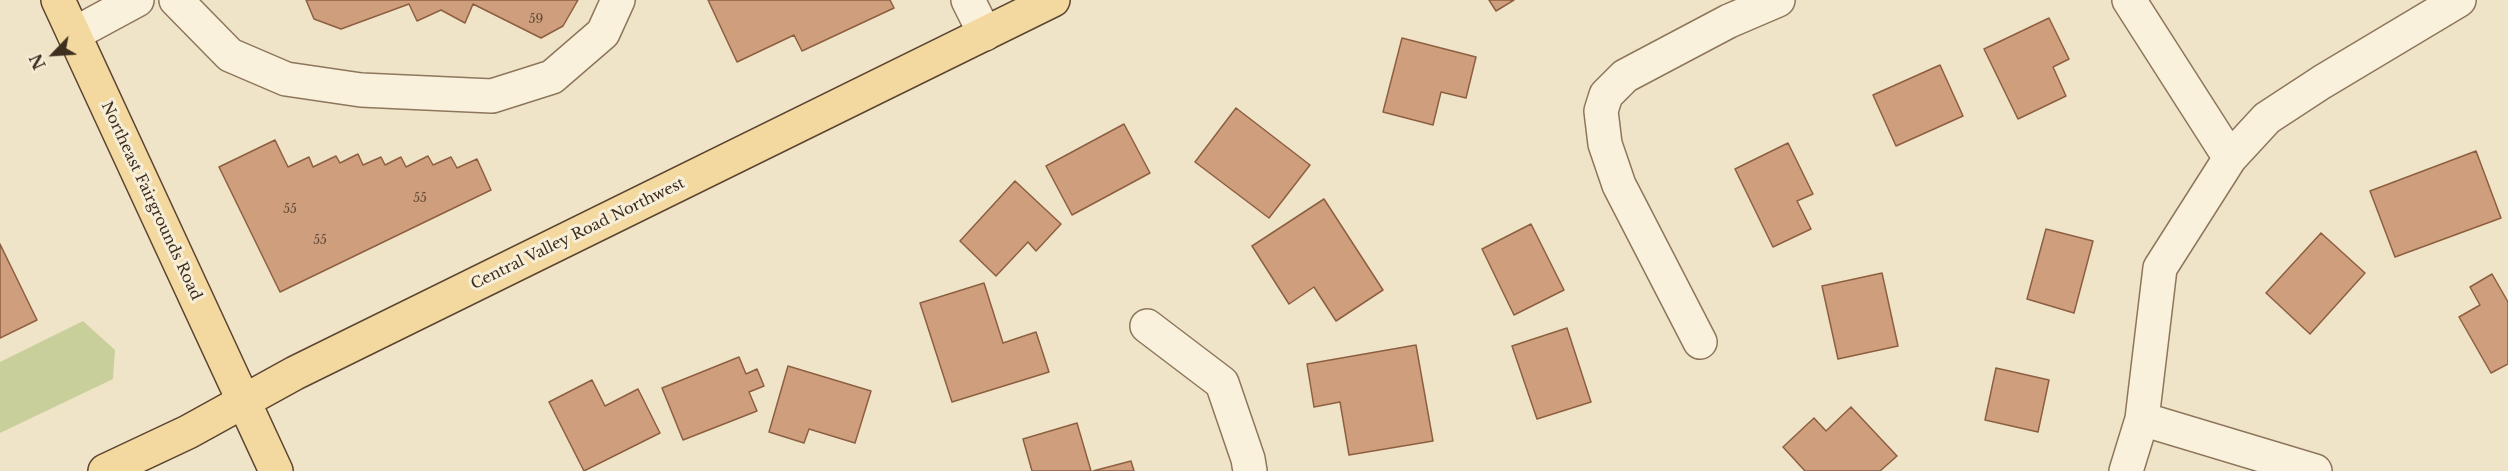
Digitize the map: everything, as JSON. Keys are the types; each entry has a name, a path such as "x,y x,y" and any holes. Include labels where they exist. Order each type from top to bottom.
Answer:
{"main road":[{"name":"Northeast Fairgrounds Road","path":"58,0 276,471"},
{"name":"Central Valley Road Northwest","path":"105,471 188,432 295,373 1053,0"}],"street":[{"path":"74,34 137,0"},
{"path":"176,0 230,55 286,80 361,90 492,96 552,77 603,33 618,0"},
{"path":"968,0 985,34"},
{"path":"1700,342 1619,185 1605,144 1601,111 1606,95 1624,76 1729,21 1778,0"},
{"path":"2129,0 2230,158"},
{"path":"2126,471 2142,419 2160,268 2230,158 2267,118 2322,82 2460,0"},
{"path":"1147,326 1222,383 1250,471"},
{"path":"2142,419 2315,471"}],"green space":[{"path":"83,321 115,350 113,379 0,433 0,362"}],"building":[{"path":"306,0 578,0 563,26 541,38 473,4 465,23 441,10 417,21 409,4 341,29 314,19"},
{"path":"708,0 890,0 894,8 802,51 794,35 737,62"},
{"path":"1489,0 1514,0 1496,11"},
{"path":"2049,18 2069,59 2053,67 2066,96 2018,119 1984,49"},
{"path":"1402,38 1476,57 1466,98 1441,92 1433,125 1383,112"},
{"path":"1940,65 1963,116 1896,146 1873,95"},
{"path":"1236,108 1310,165 1269,218 1195,162"},
{"path":"1124,124 1150,173 1072,215 1046,166"},
{"path":"275,140 288,167 309,157 313,167 336,156 340,163 358,154 363,165 381,157 385,165 401,157 406,167 428,156 433,165 451,157 457,168 477,159 491,190 280,292 219,167"},
{"path":"1788,143 1813,194 1797,201 1811,229 1773,247 1735,169"},
{"path":"2476,151 2501,218 2395,257 2370,191"},
{"path":"1015,181 1061,224 1036,251 1028,242 996,276 960,241"},
{"path":"1324,199 1383,290 1336,321 1314,287 1289,304 1252,246"},
{"path":"1531,224 1564,290 1514,315 1482,249"},
{"path":"2046,229 2093,241 2074,313 2027,299"},
{"path":"2321,233 2365,273 2310,334 2266,293"},
{"path":"0,244 37,320 0,338"},
{"path":"1882,273 1898,346 1838,359 1822,286"},
{"path":"2492,274 2508,302 2508,364 2491,373 2459,317 2480,305 2470,287"},
{"path":"984,283 1003,343 1036,332 1049,372 952,402 920,303"},
{"path":"1567,328 1591,402 1537,419 1512,346"},
{"path":"1416,345 1433,441 1349,455 1340,402 1314,407 1307,364"},
{"path":"739,357 746,374 757,369 764,386 749,392 757,411 683,440 662,388"},
{"path":"788,366 871,391 855,443 809,429 804,443 769,432"},
{"path":"1996,368 2049,380 2038,432 1985,420"},
{"path":"592,380 605,406 638,389 660,433 584,471 549,402"},
{"path":"1851,407 1897,456 1880,471 1805,471 1783,447 1814,418 1826,431"},
{"path":"1077,423 1091,471 1032,471 1023,439"},
{"path":"1131,461 1134,471 1093,471"}]}
